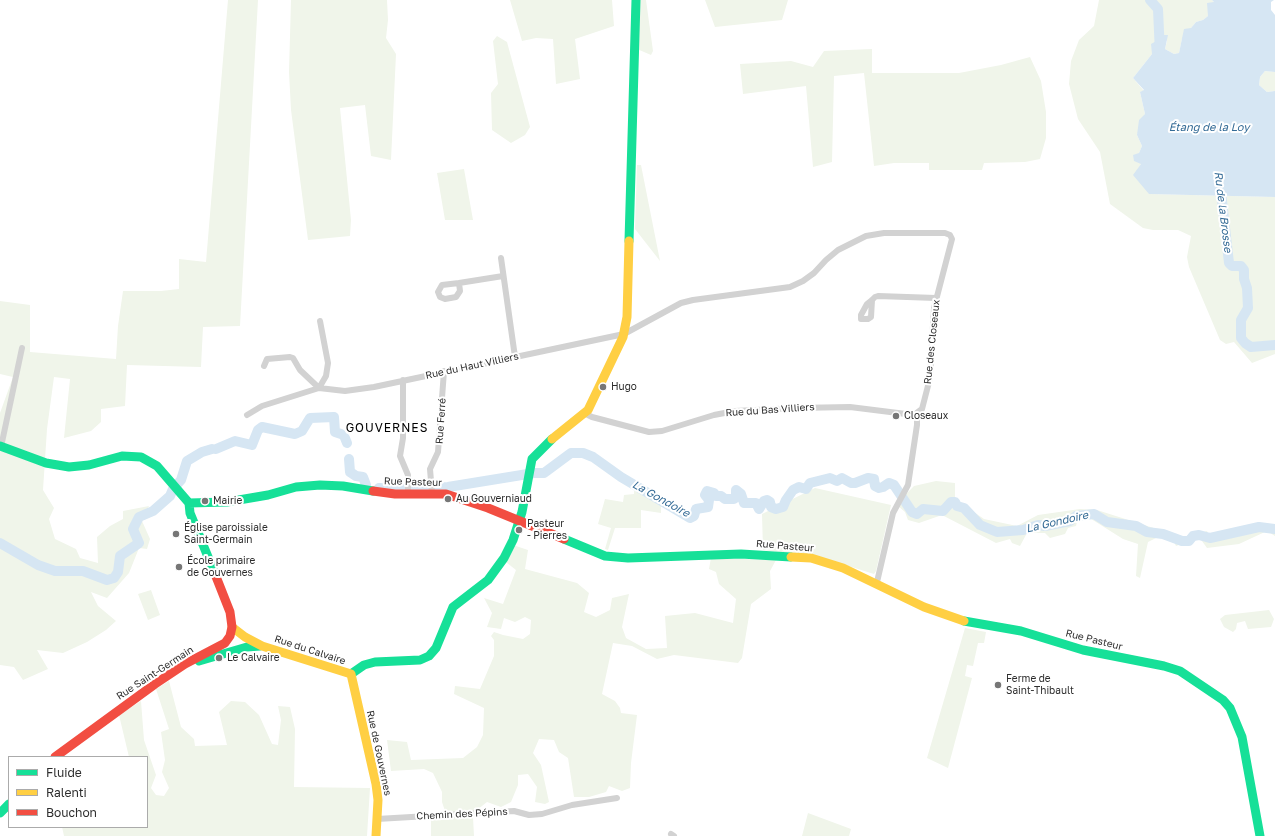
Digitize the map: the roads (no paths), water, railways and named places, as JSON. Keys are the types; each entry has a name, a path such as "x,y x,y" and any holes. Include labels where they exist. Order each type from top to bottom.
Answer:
{"street":[{"path":"352,674 364,666 375,662 408,661 429,656 436,648 453,607 458,601 478,588 496,571 513,540 520,520 532,459 540,449 588,410 624,334 628,318 636,0"},
{"name":"Rue du Haut Villiers","path":"319,388 345,390 403,380 624,334 681,303 693,300 790,287 803,281 814,273 838,250 866,236 884,233 933,232 950,235"},
{"name":"Rue des Closeaux","path":"914,415 922,409 930,378 936,298 951,243 950,235"},
{"path":"501,258 515,357"},
{"path":"459,283 504,276"},
{"path":"872,300 881,296 936,298"},
{"path":"247,415 262,406 319,388 326,376 328,363 320,321"},
{"path":"22,348 0,446 46,463 69,467 90,466 122,456 141,457 157,466 189,503 190,513 230,612 232,627"},
{"path":"264,366 267,359 290,356 319,388"},
{"name":"Rue Ferré","path":"432,489 430,468 438,452 444,371"},
{"path":"403,380 402,438 400,456 408,475 408,490"},
{"name":"Rue du Bas Villiers","path":"584,413 592,418 649,432 662,431 714,415 735,411 850,407 914,415"},
{"path":"877,582 893,512 908,485 912,466 917,419 914,415"},
{"name":"Rue Pasteur","path":"189,503 227,502 268,495 296,487 320,485 343,486 386,493 432,489 451,494 520,520 599,554 610,557 741,554 811,558 843,568 877,582 924,607 955,619 1021,631 1083,650 1164,666 1195,680 1223,700 1237,720 1242,737 1260,836"},
{"name":"Rue du Calvaire","path":"232,627 245,637 262,646 352,674"},
{"name":"Rue Saint-Germain","path":"56,756 155,684 225,643 230,636 232,627"},
{"name":"Rue du Calvaire","path":"190,663 247,647 262,646"},
{"name":"Rue de Gouvernes","path":"352,674 376,784 378,800 376,836"},
{"name":"Chemin des Pépins","path":"377,819 514,811 529,815 542,814 572,805 616,798"},
{"path":"0,813 8,805"}],"water":[{"name":"Étang de la Loy","path":"1212,0 1274,0 1271,2 1271,10 1275,15 1275,72 1265,71 1260,77 1259,85 1267,92 1275,91 1275,197 1149,194 1133,175 1141,164 1134,161 1133,155 1139,153 1142,146 1137,135 1139,120 1145,114 1140,92 1144,90 1133,78 1152,54 1151,44 1162,38 1163,35 1168,35 1165,49 1174,54 1179,53 1184,29 1191,28 1196,22 1203,20 1208,16 1207,3 1214,2"}],"waterway":[{"name":"Ru de la Brosse","path":"1150,0 1158,9 1160,54"},
{"name":"Ru de la Brosse","path":"1220,183 1229,263 1232,266 1241,266 1244,270 1244,279 1247,288 1248,308 1241,320 1241,338 1251,347 1275,345"},
{"name":"La Gondoire","path":"216,449 235,441 252,445 258,430 262,427 295,434 302,431 310,418 334,417 335,432 341,434"},
{"name":"La Gondoire","path":"345,438 347,443"},
{"name":"La Gondoire","path":"0,543 38,565 55,571 83,571 107,580 114,578 118,572 120,556 139,543 133,529 139,517 153,511 170,496 173,489 181,480 187,461 202,452 212,449"},
{"name":"La Gondoire","path":"379,488 403,489 448,487 534,473 544,473 571,453 583,453 593,457 621,477 690,518 694,516 696,509 708,507 709,500 705,495 707,491 725,499 734,499 736,497 736,490 741,494 744,503 756,503 759,509 764,501 767,500 770,502 771,507 776,509 783,507 793,490 799,487 806,489 810,483 830,478 837,481 842,478 851,483 855,483 868,478 874,479 875,486 879,488 889,483 894,485 912,512 917,514 923,509 943,511 951,502 955,502 957,506 964,508 980,525 997,532 1023,530 1038,525 1045,526 1070,521 1076,516 1094,514 1107,522 1136,526 1147,532 1163,534 1182,541 1189,541 1193,536 1199,535 1210,538 1259,527 1275,529"},
{"name":"La Gondoire","path":"349,459 350,472 356,476 363,477 366,485"}],"place":[{"name":"Hugo","path":"603,387"},
{"name":"Closeaux","path":"896,416"},
{"name":"Au Gouverniaud","path":"448,499"},
{"name":"Mairie","path":"205,501"},
{"name":"Pasteur - Pierres","path":"519,530"},
{"name":"Église paroissiale Saint-Germain","path":"176,534"},
{"name":"École primaire de Gouvernes","path":"179,567"},
{"name":"Le Calvaire","path":"219,658"},
{"name":"Ferme de Saint-Thibault","path":"998,685"}],"district":[{"name":"GOUVERNES","path":"387,428"}]}
